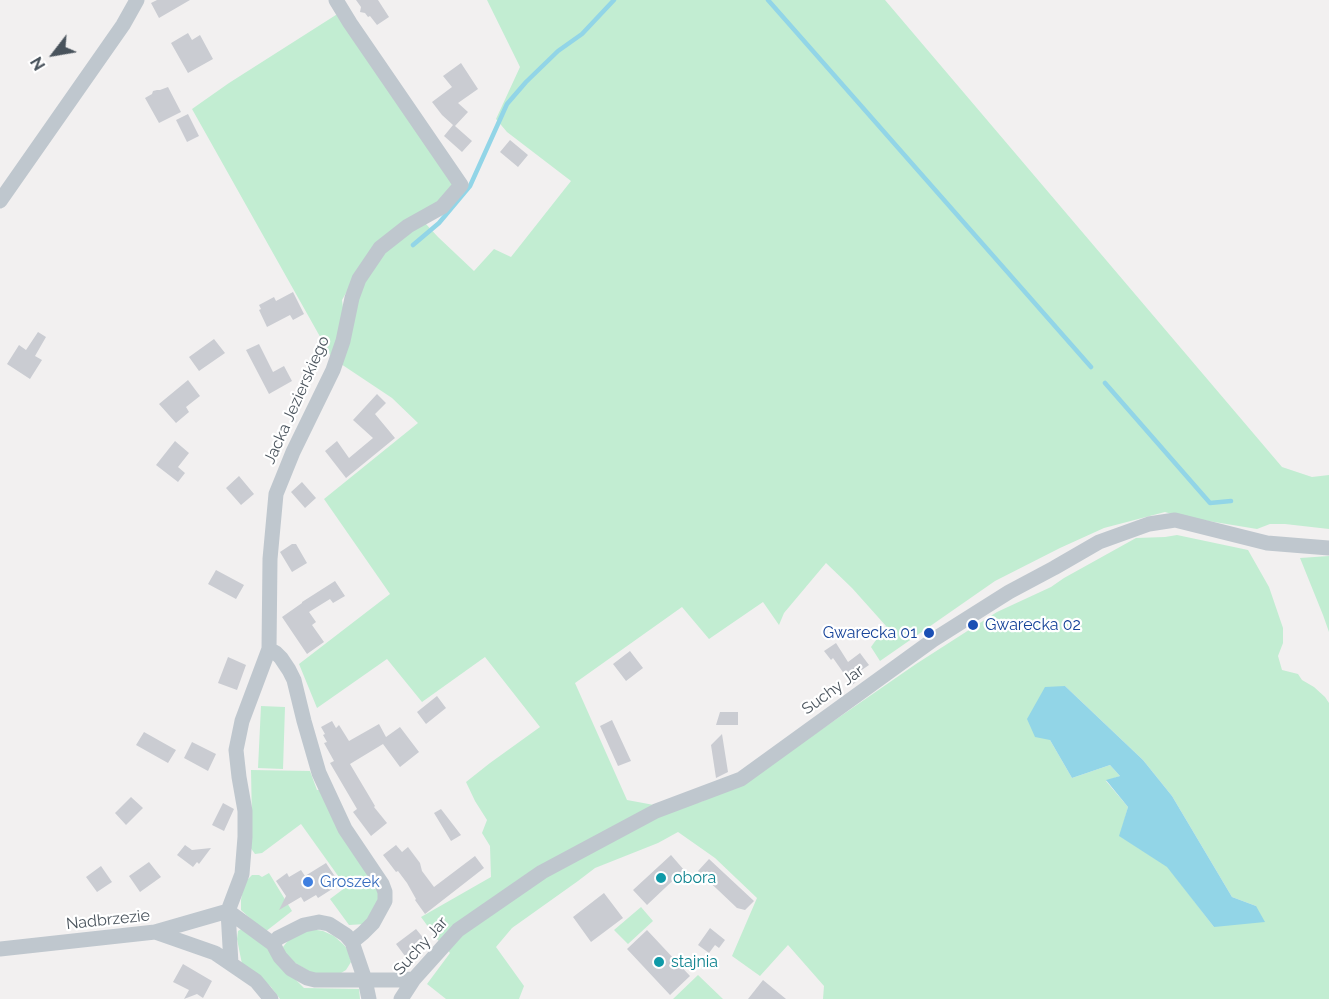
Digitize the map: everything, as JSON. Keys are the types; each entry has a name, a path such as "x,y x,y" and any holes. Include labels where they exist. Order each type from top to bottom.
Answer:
{"street":[{"path":"0,201 123,25 137,0"},
{"name":"Jacka Jezierskiego","path":"269,649 270,559 276,494 293,452 333,370 359,279 380,248 408,226 442,207 461,185 336,0"},
{"name":"Suchy Jar","path":"401,999 414,979 458,930 542,872 656,811 741,779 924,646 1009,592 1099,542 1149,524 1175,520 1267,543 1329,548"},
{"path":"231,964 228,910 242,874 245,837 245,811 238,777 236,750 242,721 269,649 281,658 294,680 319,773 345,829 385,892 385,901 373,923 352,942"},
{"path":"155,932 228,910"},
{"path":"228,910 273,944 280,957 291,969 307,978 315,980 414,979"},
{"path":"273,944 278,938 304,925 319,922 338,929 352,942 369,999"},
{"name":"Nadbrzezie","path":"0,949 155,932 215,953 256,981 271,999"}],"green space":[{"path":"487,0 885,0 1282,467 1312,477 1329,475 1329,529 1270,524 1257,529 1165,512 1104,528 995,581 880,661 871,647 886,626 826,563 784,613 779,625 763,602 709,639 682,607 575,683 627,800 670,806 701,802 754,776 916,664 997,612 1051,587 1136,538 1177,535 1248,550 1269,587 1283,628 1283,643 1278,656 1282,670 1298,674 1329,703 1329,999 823,999 824,986 788,945 760,976 732,956 757,898 715,858 678,832 658,843 595,868 512,928 496,947 524,986 519,999 446,999 427,984 450,953 421,917 491,877 490,846 482,833 487,820 466,782 540,727 485,657 422,702 387,659 317,708 299,664 390,594 324,499 418,423 392,398 332,358 192,109 339,13 457,183 439,202 370,251 342,300 344,315 365,277 383,251 425,223 474,271 494,249 511,257 571,181 507,132 496,119 520,67","holes":["1065,686 1143,760 1172,796 1232,897 1256,906 1214,927 1168,867 1120,836 1128,807 1106,781 1120,776 1110,765 1072,778 1050,740"]},
{"path":"1329,556 1329,632 1300,558"},
{"path":"261,706 285,707 283,769 258,768"},
{"path":"251,770 310,771 317,790 322,790 380,889 379,905 366,924 349,925 330,899 346,887 301,824 262,853 255,854 250,847"},
{"path":"269,873 292,911 265,932 241,910 241,900 243,888 252,875 262,877"},
{"path":"641,907 653,921 628,944 614,930"},
{"path":"243,928 264,943 304,988 359,989 360,999 280,999 271,987 242,964 237,939 238,931"},
{"path":"311,929 334,936 344,945 351,962 346,970 341,973 315,975 287,958 283,947 290,938"},
{"path":"698,975 723,999 673,999"}],"water":[{"path":"1065,686 1143,760 1172,796 1232,897 1256,906 1265,922 1214,927 1167,867 1119,836 1128,807 1106,780 1120,776 1110,765 1072,778 1050,740 1035,737 1027,719 1045,687"}],"building":[{"path":"157,0 190,0 159,18 151,3"},
{"path":"356,0 378,0 389,17 377,25 370,16 360,12 361,7"},
{"path":"188,33 192,40 200,35 213,59 188,73 171,43"},
{"path":"461,63 478,89 458,103 468,112 455,126 472,141 462,152 444,136 453,125 432,102 452,87 443,76"},
{"path":"168,87 181,112 159,123 145,98 153,91"},
{"path":"188,114 199,136 187,142 176,120"},
{"path":"510,140 528,155 518,167 500,152"},
{"path":"293,292 304,314 293,320 290,315 267,327 259,305 274,297 276,301"},
{"path":"38,332 46,337 35,356 42,360 30,379 7,364 19,345 26,350"},
{"path":"214,339 225,353 199,371 189,357"},
{"path":"259,344 273,372 284,366 292,381 269,394 246,350"},
{"path":"188,380 200,396 186,407 189,412 176,423 159,404"},
{"path":"377,394 386,403 375,414 395,438 346,478 325,451 337,441 349,458 373,438 353,420"},
{"path":"175,441 189,453 178,467 185,473 178,482 156,465"},
{"path":"239,476 254,494 241,505 226,488"},
{"path":"302,482 316,498 305,508 291,492"},
{"path":"296,544 307,563 292,572 280,552"},
{"path":"216,570 244,585 236,599 208,584"},
{"path":"335,581 345,596 333,603 330,599 309,612 316,622 312,625 324,642 307,654 282,617"},
{"path":"836,643 848,662 860,653 869,665 856,674 860,679 852,685 833,658 831,660 824,651"},
{"path":"630,651 643,668 626,681 613,664"},
{"path":"228,657 246,665 237,690 218,683"},
{"path":"437,696 446,708 426,724 417,712"},
{"path":"720,712 738,712 738,725 716,725"},
{"path":"612,720 631,761 618,766 600,726"},
{"path":"332,721 336,728 339,725 349,741 379,724 386,737 400,727 419,752 400,767 383,744 350,764 374,807 387,823 371,836 353,812 357,809 330,763 334,761 324,743 327,742 321,727"},
{"path":"144,732 176,750 168,763 136,745"},
{"path":"722,734 728,772 716,778 711,745"},
{"path":"192,742 216,754 208,771 184,758"},
{"path":"131,797 143,808 126,825 115,813"},
{"path":"223,803 234,809 224,831 212,825"},
{"path":"441,809 461,835 451,841 434,813"},
{"path":"185,845 192,850 211,848 199,864 197,862 193,867 177,855"},
{"path":"396,845 402,852 408,847 434,887 475,856 484,868 425,914 407,883 383,855"},
{"name":"obora","path":"671,855 684,870 647,905 633,890"},
{"path":"709,859 754,901 745,910 737,908 698,871"},
{"path":"149,862 161,877 140,892 129,876"},
{"name":"Groszek","path":"326,863 340,884 318,898 316,895 304,902 301,897 279,910 286,896 276,881 287,873 289,877 301,870 305,876"},
{"path":"101,866 112,882 97,892 86,877"},
{"path":"604,893 623,918 591,942 573,917"},
{"path":"710,928 725,940 719,948 715,945 709,953 698,945"},
{"path":"416,929 425,940 405,956 396,944"},
{"name":"stajnia","path":"647,930 690,976 670,995 627,949"},
{"path":"183,964 212,981 203,998 197,994 184,999 189,990 173,982"},
{"path":"763,980 786,999 748,999"}],"waterway":[{"path":"413,245 439,223 470,186 507,104 526,82 558,51 582,34 614,0"},
{"path":"768,0 1091,367"},
{"path":"1105,383 1210,503 1231,501"}],"place":[{"name":"Gwarecka 02","path":"973,625"},
{"name":"Gwarecka 01","path":"929,633"},
{"name":"obora","path":"661,878"},
{"name":"Groszek","path":"308,882"},
{"name":"stajnia","path":"659,962"}]}
